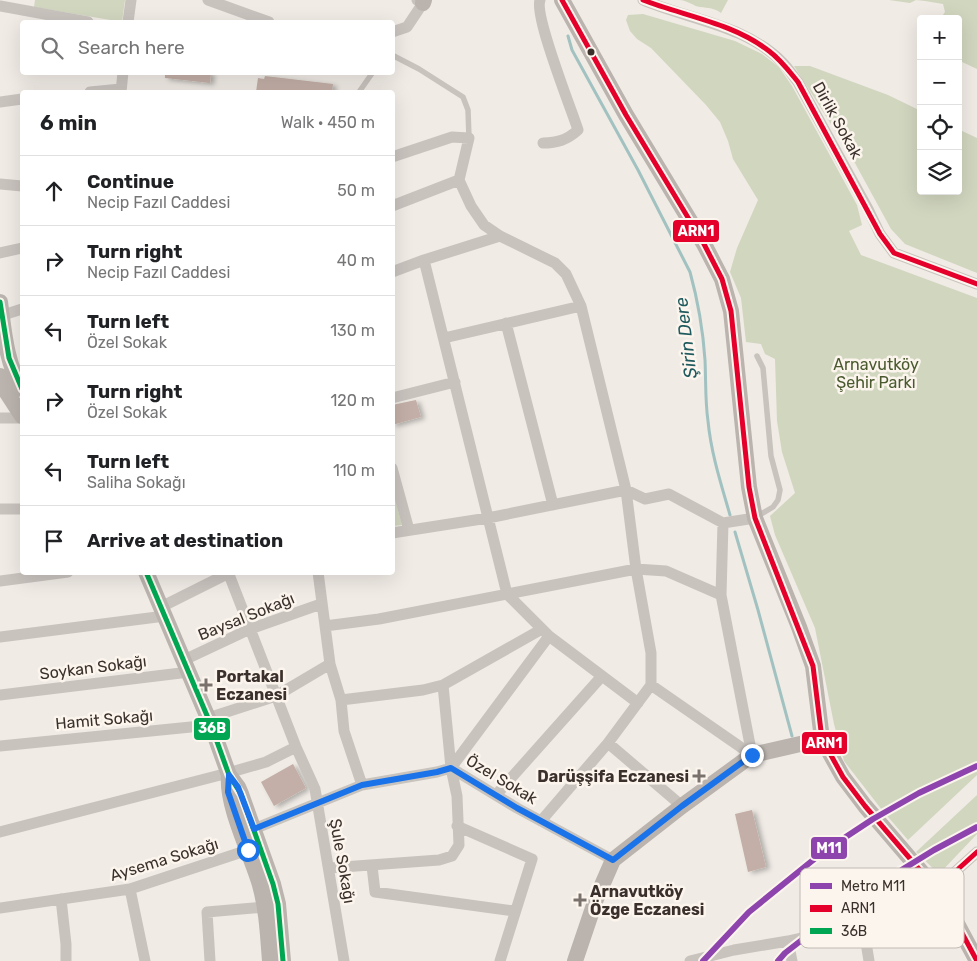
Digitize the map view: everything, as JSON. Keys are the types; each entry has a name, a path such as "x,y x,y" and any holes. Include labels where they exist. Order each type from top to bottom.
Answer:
{"main road":[{"path":"562,0 626,115 704,244 722,279 731,311 749,487 755,518 813,666 822,739 843,777 918,868"},
{"path":"1,311 12,369 20,384"},
{"path":"12,369 6,394 20,414"},
{"path":"147,575 209,722 228,774 238,787 254,829 278,904 283,961"},
{"path":"575,961 596,899 613,860 752,755 822,739"},
{"path":"228,774 228,792 260,884 265,907 270,961"},
{"path":"964,937 977,961"}],"street":[{"path":"128,20 131,0"},
{"path":"208,0 263,20"},
{"path":"238,11 244,0"},
{"path":"540,0 538,4 545,32 578,130 572,136 556,143 543,143"},
{"name":"Dirlik Sokak","path":"643,0 718,24 745,36 768,50 783,63 798,82 869,210 880,234 894,253 977,284"},
{"path":"395,31 407,27 421,1"},
{"path":"0,6 77,20"},
{"path":"121,90 123,75"},
{"path":"0,102 20,99"},
{"path":"395,156 452,137 469,138 460,180 471,206 484,225 500,236 555,263 566,274 581,306 626,490 636,569 651,653 651,684 608,743 541,821"},
{"path":"395,205 460,180"},
{"path":"0,184 20,186"},
{"path":"395,271 500,236"},
{"path":"0,253 20,248"},
{"path":"424,260 507,594 545,632 638,703"},
{"path":"444,338 581,306"},
{"path":"1,311 20,309"},
{"path":"506,322 552,504"},
{"path":"395,397 455,382"},
{"path":"0,418 20,417"},
{"path":"395,479 409,530"},
{"path":"395,532 488,518 626,490 645,499 668,494 723,523 755,518"},
{"path":"0,509 20,509"},
{"path":"723,523 720,595 752,755"},
{"path":"325,626 379,619 636,569 666,571 720,595"},
{"path":"0,581 45,575"},
{"path":"0,637 163,611 226,575"},
{"name":"Şule Sokağı","path":"230,575 276,696 315,789 344,961"},
{"path":"318,575 330,664 341,700 344,731 362,785"},
{"name":"Baysal Sokağı","path":"186,666 250,629 321,604"},
{"path":"341,700 422,690 443,685 545,632"},
{"path":"451,768 545,632"},
{"name":"Hamit Sokağı","path":"0,746 209,722 276,696 330,664"},
{"name":"Soykan Sokağı","path":"0,695 186,666"},
{"path":"496,795 602,676"},
{"path":"651,684 752,755"},
{"path":"329,868 439,860 452,856 459,845 457,796 451,768 443,685"},
{"path":"608,743 682,806"},
{"path":"0,832 228,774 266,762 296,746"},
{"name":"Özel Sokak","path":"254,829 362,785 451,768 541,821 613,860"},
{"path":"457,826 532,859 500,961"},
{"name":"Aysema Sokağı","path":"0,908 130,889 248,850"},
{"path":"959,868 977,852"},
{"path":"372,866 375,892 514,912"},
{"path":"130,889 145,961"},
{"path":"61,899 66,961"},
{"path":"210,961 207,912 265,907"},
{"path":"690,961 734,950 800,938"},
{"path":"788,941 792,961"},
{"path":"868,948 870,961"}],"lane":[{"path":"395,56 419,68 463,97 468,110 469,138"},
{"path":"360,90 371,75"},
{"path":"755,518 773,507 778,500 780,490 771,456 763,368 758,356"}],"green space":[{"path":"35,0 125,0 122,20 110,20 34,7"},
{"path":"680,0 728,0 721,13 714,9"},
{"path":"889,0 916,0 910,3"},
{"path":"916,0 977,0 977,69 962,62 962,15 943,15 945,12 943,4"},
{"name":"Arnavutköy Şehir Parkı","path":"643,14 735,41 762,54 779,67 792,86 857,205 862,225 849,231 861,255 977,298 977,775 908,840 844,761 834,724 815,628 775,535 770,516 795,493 782,452 777,421 775,359 765,354 761,344 746,342 741,298 730,272 737,248 758,200 733,159 720,122 651,48 637,39 630,31 626,20 628,15"},
{"path":"794,66 810,66 888,95 917,109 917,195 962,195 962,131 977,138 977,273 905,244 891,229 850,154"},
{"path":"395,498 402,525 395,526"},
{"path":"977,795 977,834 945,868 933,868 916,852"}],"building":[{"path":"165,75 211,75 210,83 165,78"},
{"path":"265,76 333,84 332,90 256,90 258,78 264,79"},
{"path":"416,400 421,417 395,424 395,404"},
{"path":"293,764 306,788 274,806 261,782"},
{"path":"752,810 766,867 748,872 735,814"}],"waterway":[{"name":"Şirin Dere","path":"568,36 572,50 638,170 690,272 703,338 709,433 730,515"},
{"name":"Şirin Dere","path":"735,532 792,736"}],"metro line":[{"name":"M11","path":"803,868 823,852 873,819 919,793 977,766"},
{"name":"M11","path":"905,868 977,827"},
{"name":"M11","path":"703,961 749,912 800,871"},
{"name":"M11","path":"778,961 800,941"}],"transit line":[{"name":"ARN1","path":"562,0 626,115 704,244 722,279 731,311 749,487 755,518 813,666 822,739 843,777 918,868"},
{"name":"ARN1","path":"643,0 740,33 773,54 798,82 880,234 894,253 977,284"},
{"name":"36B","path":"0,302 9,358 20,384"},
{"name":"36B","path":"147,575 211,725 229,775 241,794 273,884 278,904 283,961"},
{"name":"ARN1","path":"959,868 977,852"},
{"name":"ARN1","path":"964,937 977,961"}],"place":[{"name":"Portakal Eczanesi","path":"206,685"},
{"name":"Darüşşifa Eczanesi","path":"699,776"},
{"name":"Arnavutköy Özge Eczanesi","path":"580,900"}],"route":[{"path":"248,850 228,792 229,775 238,787 254,829 362,785 451,768 517,808 613,860 752,755"}]}
